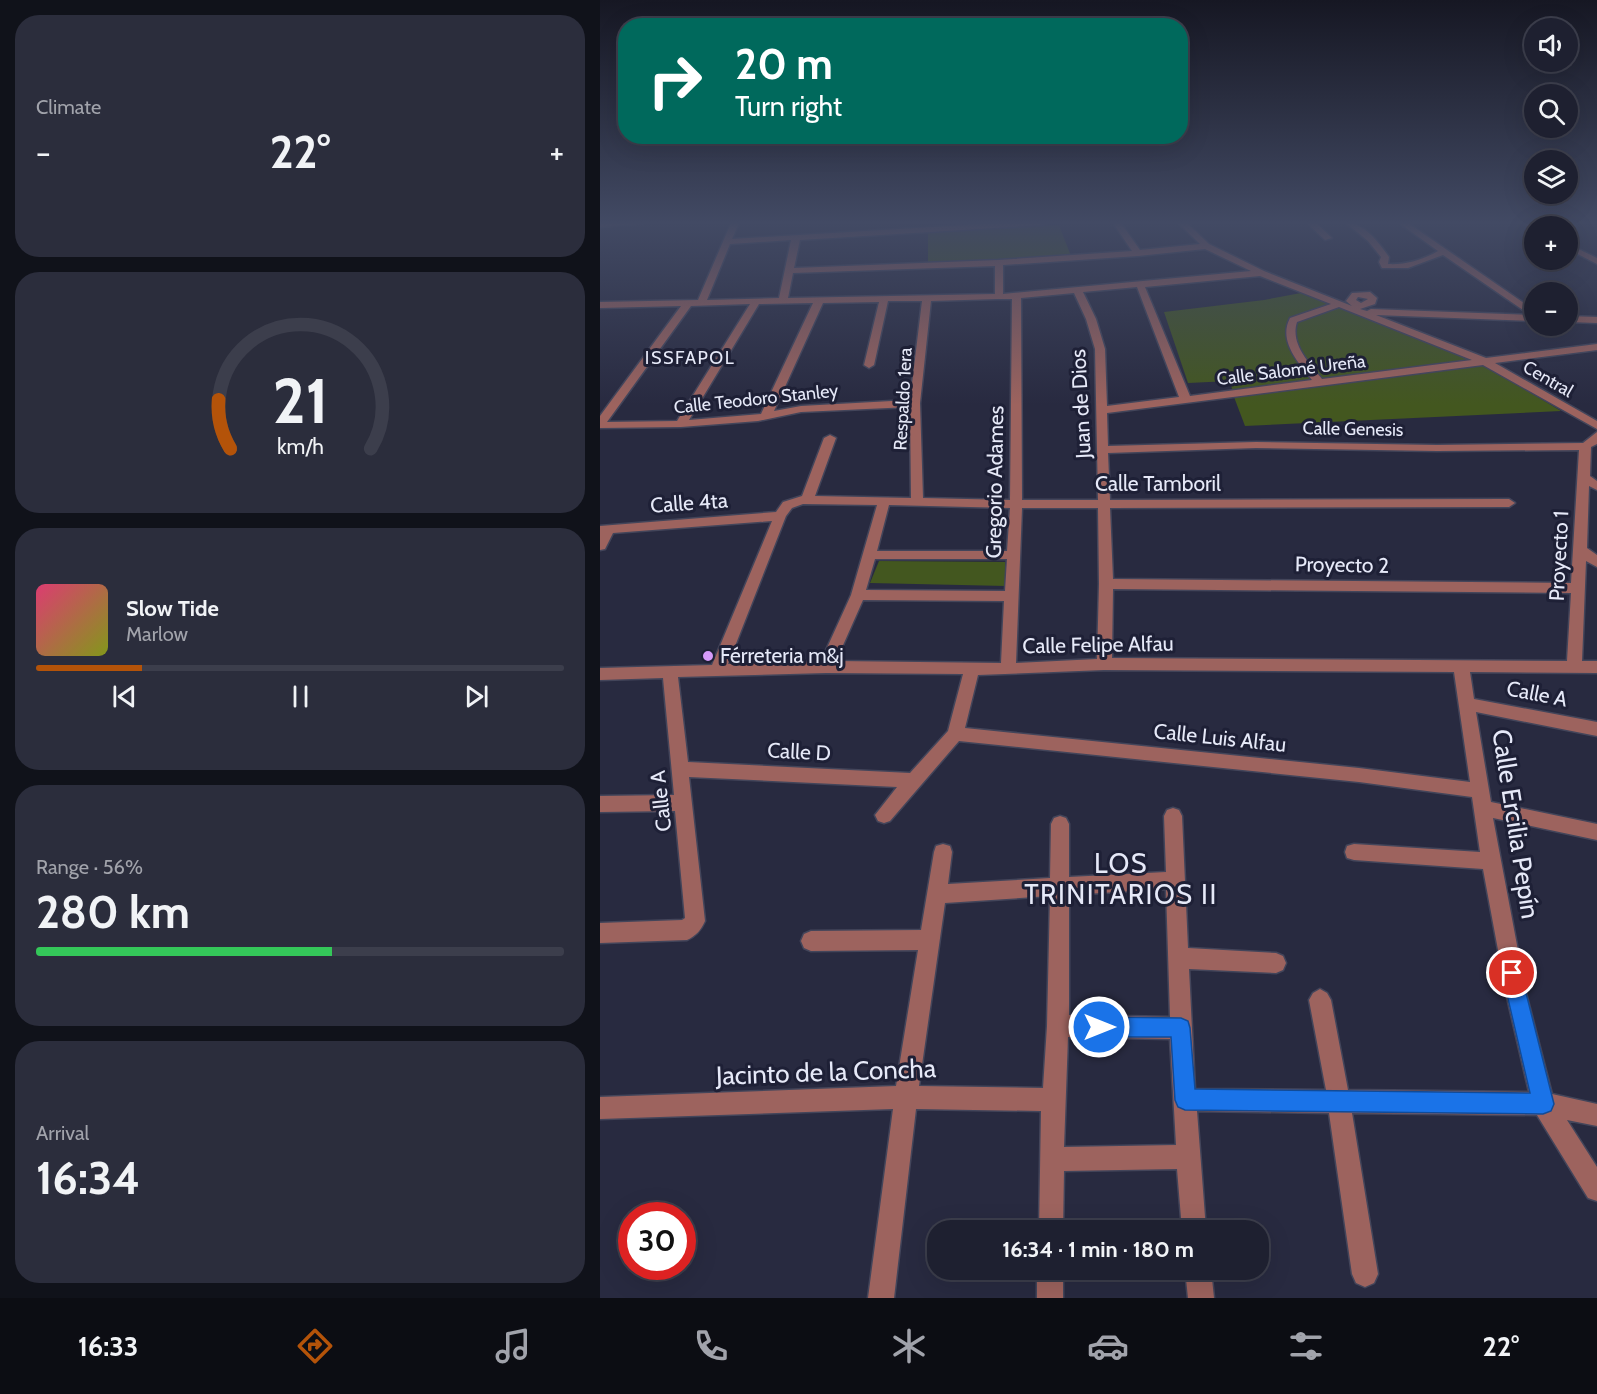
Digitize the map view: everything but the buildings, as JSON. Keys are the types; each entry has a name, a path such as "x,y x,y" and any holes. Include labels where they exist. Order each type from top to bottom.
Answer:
{"street":[{"path":"701,303 709,284"},
{"path":"783,302 787,284"},
{"path":"999,284 999,297"},
{"path":"600,305 999,297 1140,284 1186,400"},
{"name":"Central","path":"1287,284 1356,309 1484,362 1597,426"},
{"path":"1491,284 1524,307"},
{"name":"Juan de Dios","path":"1077,290 1091,319 1100,349 1105,504 1104,664"},
{"name":"Gregorio Adames","path":"1008,669 1016,504 1017,296"},
{"name":"Respaldo 1era","path":"917,501 915,403 927,299"},
{"path":"869,366 884,300"},
{"path":"766,416 819,301"},
{"path":"600,424 688,303"},
{"path":"681,424 755,303"},
{"path":"1319,382 1290,338 1289,328 1293,320 1324,311 1338,304"},
{"path":"1356,309 1524,317"},
{"path":"1578,319 1597,320"},
{"name":"Calle Salomé Ureña","path":"1102,410 1597,347"},
{"name":"Calle Teodoro Stanley","path":"600,424 681,424 766,416 801,409 915,403"},
{"path":"1585,446 1597,435"},
{"path":"718,669 780,516 787,505 807,500 830,438"},
{"name":"Calle Genesis","path":"1104,450 1256,445 1437,448 1585,446"},
{"name":"Proyecto 1","path":"1574,668 1585,446"},
{"path":"1584,478 1597,486"},
{"name":"Calle Tamboril","path":"807,500 1016,504 1509,503"},
{"path":"826,667 858,595 884,501"},
{"name":"Calle 4ta","path":"605,529 780,516"},
{"path":"600,546 605,529"},
{"path":"1580,550 1597,562"},
{"path":"869,555 1014,555"},
{"name":"Proyecto 2","path":"1106,584 1578,588"},
{"path":"858,595 1012,597"},
{"name":"Calle Felipe Alfau","path":"600,674 826,667 1008,669 1104,664 1597,667"},
{"name":"Calle Ercilia Pepín","path":"1461,666 1469,704 1491,861 1516,993 1543,1104 1597,1189"},
{"path":"884,815 955,734 972,669"},
{"name":"Calle A","path":"600,933 687,930 695,921 670,671"},
{"name":"Calle A","path":"1469,704 1597,729"},
{"name":"Calle Luis Alfau","path":"955,734 1359,775 1482,799 1597,832"},
{"name":"Calle D","path":"681,769 915,781"},
{"path":"600,804 684,803"},
{"path":"1173,816 1187,1157 1193,1220"},
{"path":"1052,1220 1053,1100 1058,1026 1060,824"},
{"path":"881,1298 906,1097 943,852"},
{"path":"1354,852 1491,861"},
{"path":"937,894 1175,880"},
{"path":"811,940 930,940"},
{"path":"1178,958 1276,963"},
{"path":"1320,1000 1339,1102 1365,1274"},
{"path":"1058,1026 1181,1028"},
{"name":"Jacinto de la Concha","path":"600,1108 906,1097 1053,1100"},
{"path":"1185,1100 1543,1104 1597,1115"},
{"path":"1053,1159 1187,1157"},
{"path":"1050,1280 1050,1298"},
{"path":"1199,1280 1201,1298"}],"green space":[{"path":"1301,293 1483,364 1561,411 1245,426 1230,381 1188,383 1164,312 1264,300"},
{"path":"879,561 1005,562 1006,586 870,583"}],"place":[{"name":"Férreteria m&j","path":"708,656"}],"district":[{"name":"ISSFAPOL","path":"690,358"},
{"name":"LOS TRINITARIOS II","path":"1121,880"}],"route":[{"path":"1099,1027 1181,1028 1185,1100 1543,1104 1512,973"}]}
